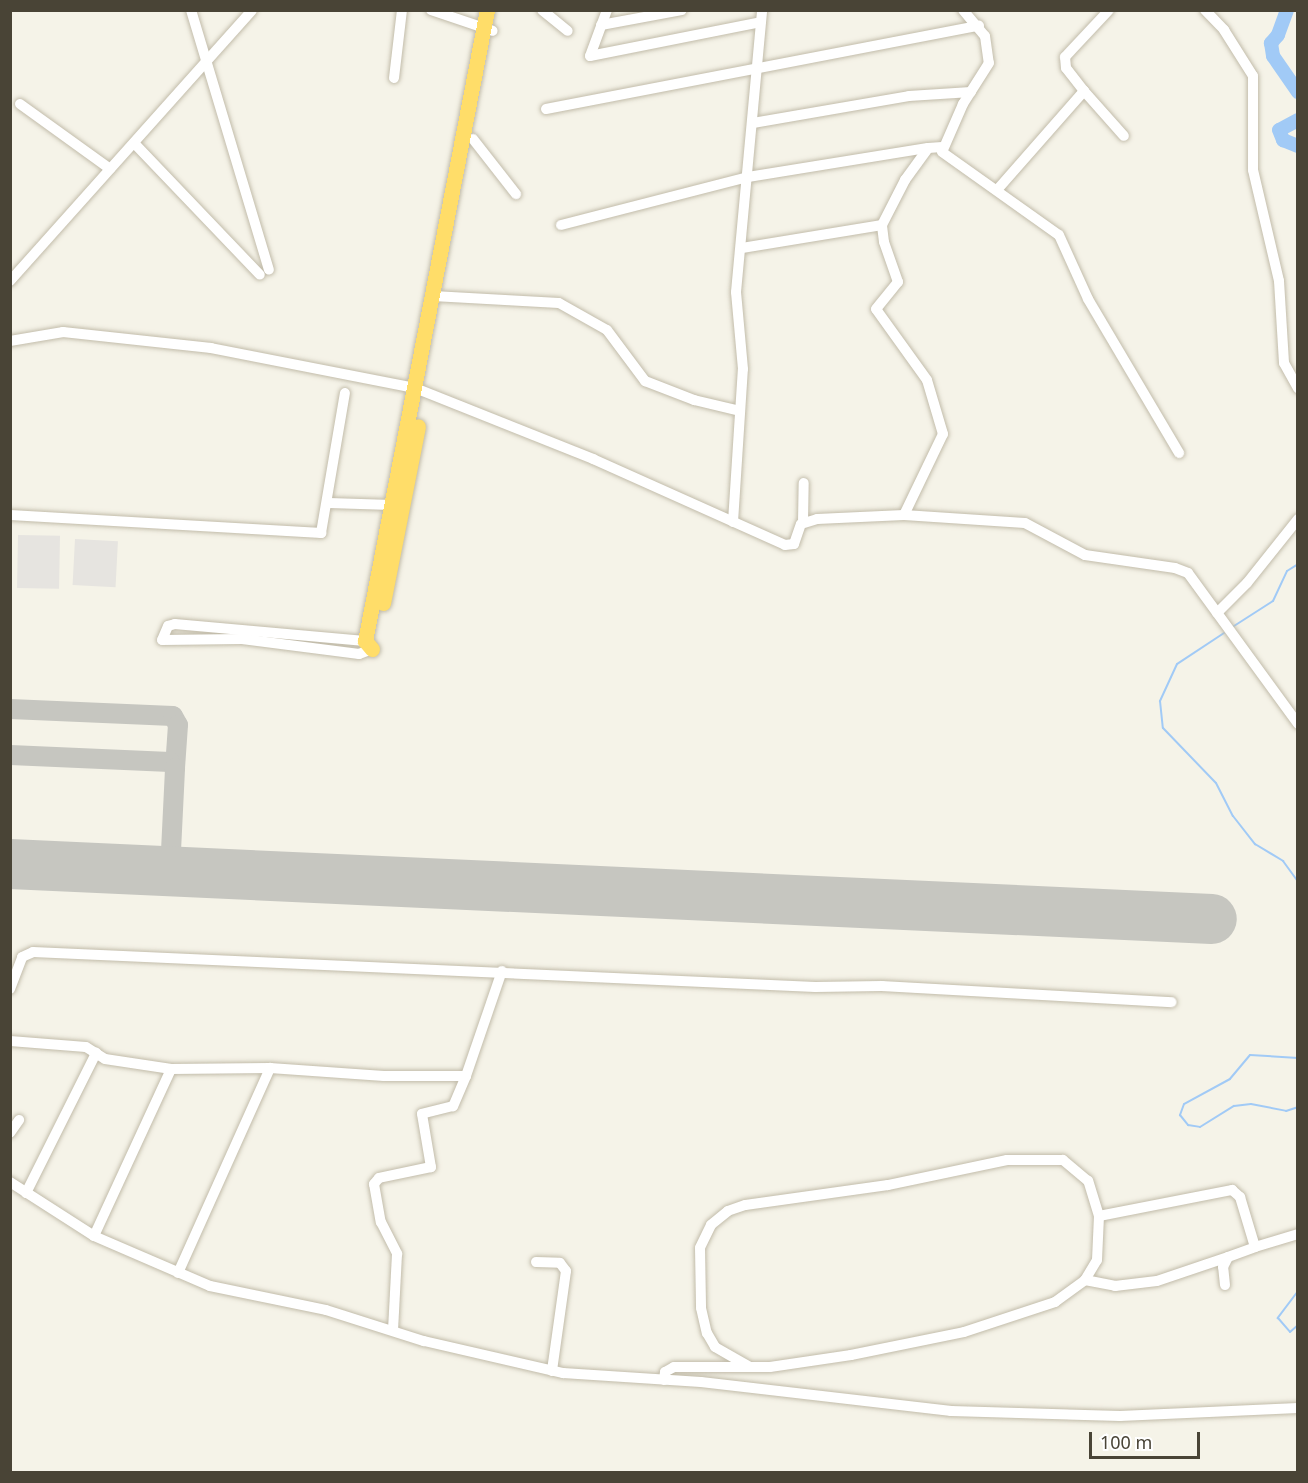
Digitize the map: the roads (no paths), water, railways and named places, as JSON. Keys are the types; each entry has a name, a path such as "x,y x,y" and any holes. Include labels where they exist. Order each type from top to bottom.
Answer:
{"highway":[{"path":"368,645 408,453 476,95 488,29 487,10"},
{"path":"488,29 497,10"},
{"path":"437,296 473,139 476,95"},
{"path":"368,645 392,505 408,453"}],"street":[{"path":"134,143 264,272 207,61 190,10"},
{"path":"10,281 252,10"},
{"path":"394,78 402,10"},
{"path":"432,10 488,29"},
{"path":"542,10 568,31"},
{"path":"607,10 590,56 761,22"},
{"path":"601,25 682,10"},
{"path":"733,522 743,369 736,292 742,248 762,10"},
{"path":"963,10 979,26 989,51 988,63 942,147 944,155 1059,235 1088,299 1179,453"},
{"path":"1109,10 1065,57 1066,68 1124,136"},
{"path":"1205,10 1224,30 1253,76 1253,170 1279,280 1284,363 1298,388"},
{"path":"546,109 979,26"},
{"path":"997,190 1084,91"},
{"path":"753,123 909,96 971,92"},
{"path":"20,104 110,169"},
{"path":"473,139 516,194"},
{"path":"561,225 748,177 942,147"},
{"path":"904,515 943,434 927,380 876,309 898,282 884,242 882,225 905,180 928,148"},
{"path":"742,248 882,225"},
{"path":"437,296 559,303 607,330 645,381 694,400 740,411"},
{"path":"10,341 55,332 211,348 420,390 593,459 791,546 803,522 804,483"},
{"path":"10,515 319,533 328,503 345,393"},
{"path":"328,503 392,505"},
{"path":"803,522 904,515 1016,520 1085,555 1175,568 1193,578 1298,724"},
{"path":"1217,613 1247,583 1298,519"},
{"path":"175,624 368,645 359,654 242,639 162,640 168,626 175,624"},
{"path":"10,989 22,957 33,952 814,987 882,986 1172,1002"},
{"path":"393,1330 397,1254 381,1222 374,1184 379,1178 431,1167 422,1114 453,1106 466,1076 502,972"},
{"path":"10,1041 86,1047 118,1062 171,1069 270,1068 384,1076 466,1076"},
{"path":"26,1193 96,1053"},
{"path":"178,1273 270,1068"},
{"path":"94,1236 171,1069"},
{"path":"10,1132 19,1120"},
{"path":"664,1380 665,1372 674,1367 750,1367 851,1355 964,1332 1056,1302 1085,1280 1100,1249 1099,1216 1094,1193 1082,1173 1063,1160 1040,1158 1007,1160 888,1185 745,1205 728,1211 711,1225 700,1248 701,1308 706,1333 715,1347 750,1367"},
{"path":"10,1182 94,1236 210,1286 326,1310 393,1330 552,1371 664,1380 951,1411 1120,1416 1298,1408"},
{"path":"1099,1216 1232,1190 1240,1197 1255,1247"},
{"path":"1085,1280 1114,1286 1157,1281 1298,1234"},
{"path":"1225,1285 1223,1267 1228,1257"},
{"path":"536,1262 560,1263 566,1271 552,1371"}],"waterway":[{"path":"1287,10 1278,35 1271,43 1273,56 1298,92"},
{"path":"1298,120 1279,130 1283,140 1298,146"},
{"path":"1234,626 1273,601 1287,571 1298,564"},
{"path":"1224,633 1177,664 1160,701 1163,728 1216,783 1233,816 1255,844 1283,861 1298,882"},
{"path":"1298,1058 1250,1055 1230,1079 1184,1104 1180,1115 1188,1125 1200,1127 1234,1106 1251,1104 1286,1111 1298,1107"},
{"path":"1298,1291 1278,1318 1290,1332 1298,1325"}]}
